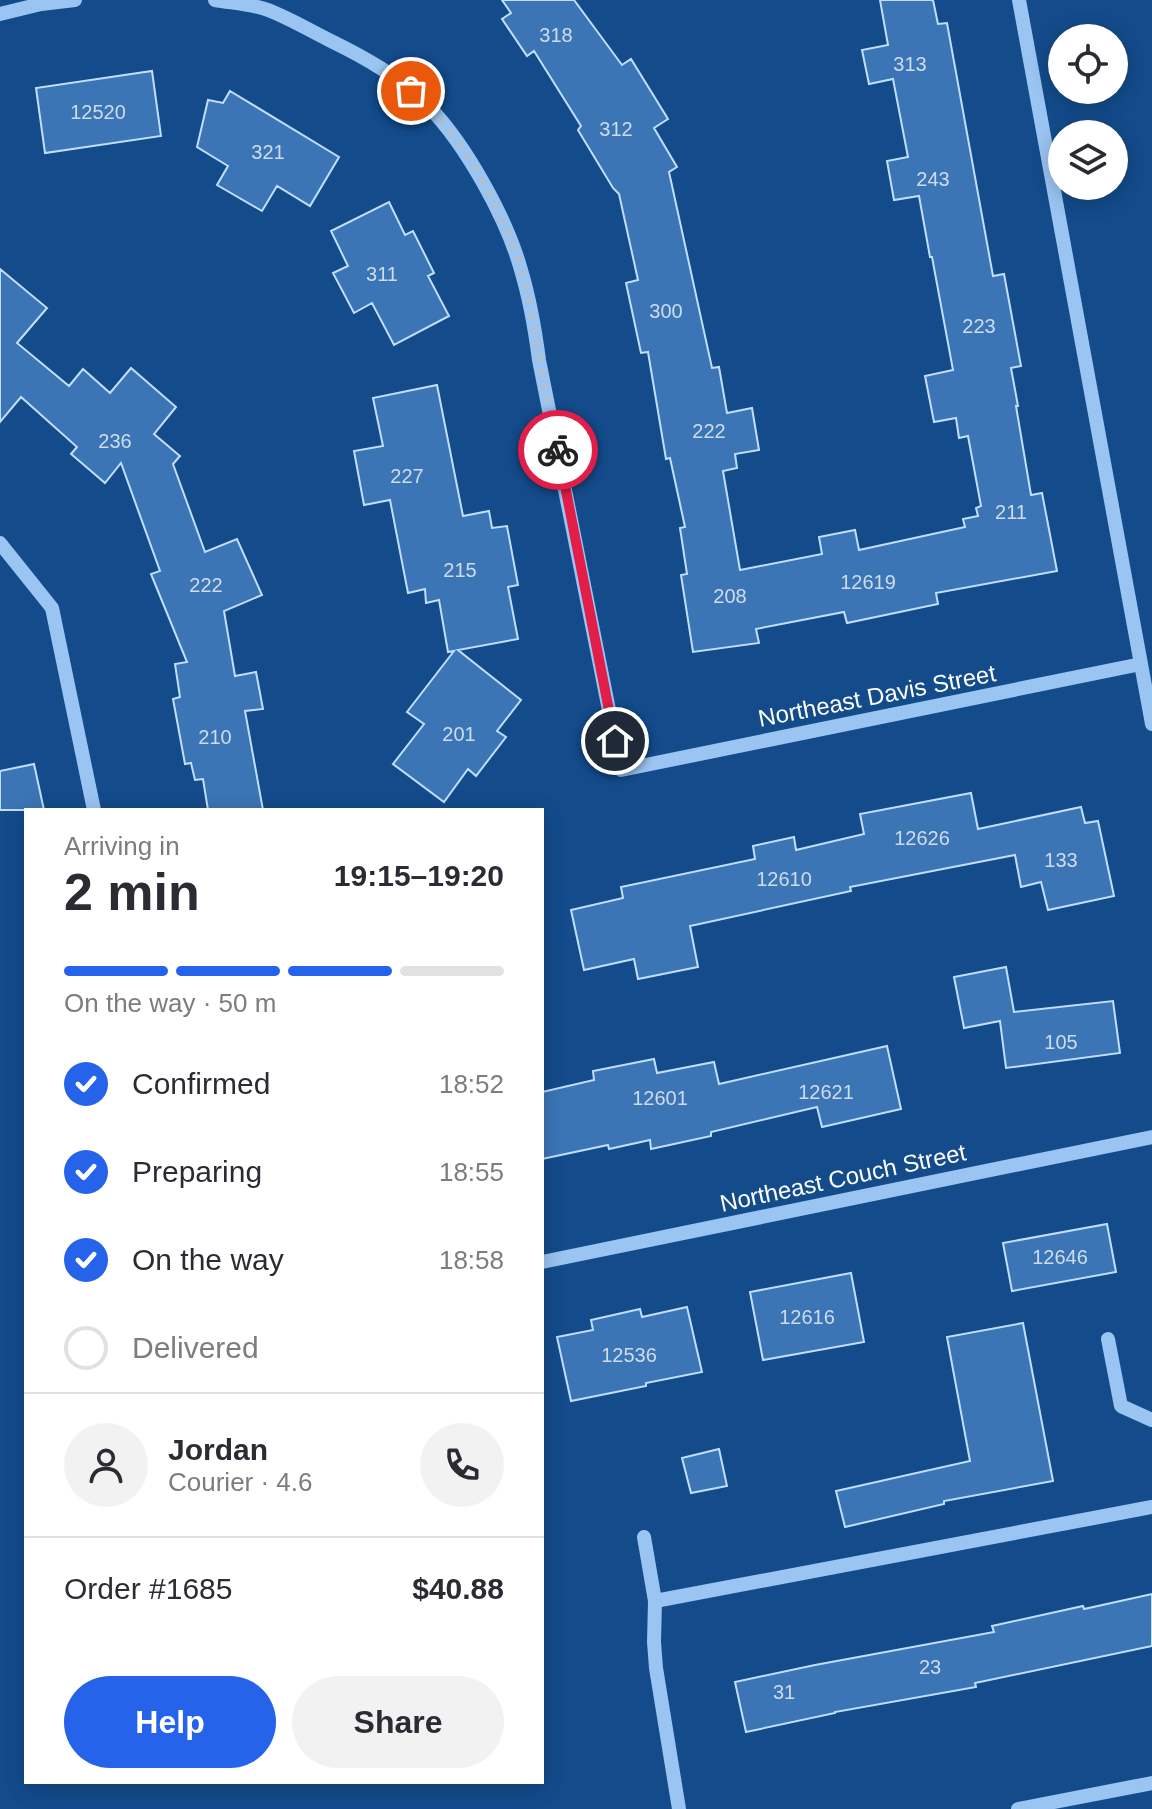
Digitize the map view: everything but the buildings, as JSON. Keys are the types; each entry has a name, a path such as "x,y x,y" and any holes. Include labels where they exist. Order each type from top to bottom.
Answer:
{"street":[{"path":"0,14 75,0"},
{"path":"215,0 268,5"},
{"path":"1019,0 1152,724"},
{"name":"Northeast Davis Street","path":"268,5 393,76 429,106 459,143 503,223 520,266 532,313 621,770 1141,664"},
{"path":"0,543 52,608 94,808"},
{"name":"Northeast Couch Street","path":"544,1262 1152,1137"},
{"path":"1108,1339 1121,1406 1152,1420"},
{"path":"655,1601 1152,1507"},
{"path":"644,1537 655,1601 656,1668 679,1809"},
{"path":"1018,1809 1152,1783"}],"way so far":[{"path":"411,91 429,106 459,143 503,223 520,266 532,313 558,450"}],"route":[{"path":"558,450 615,741"}]}
